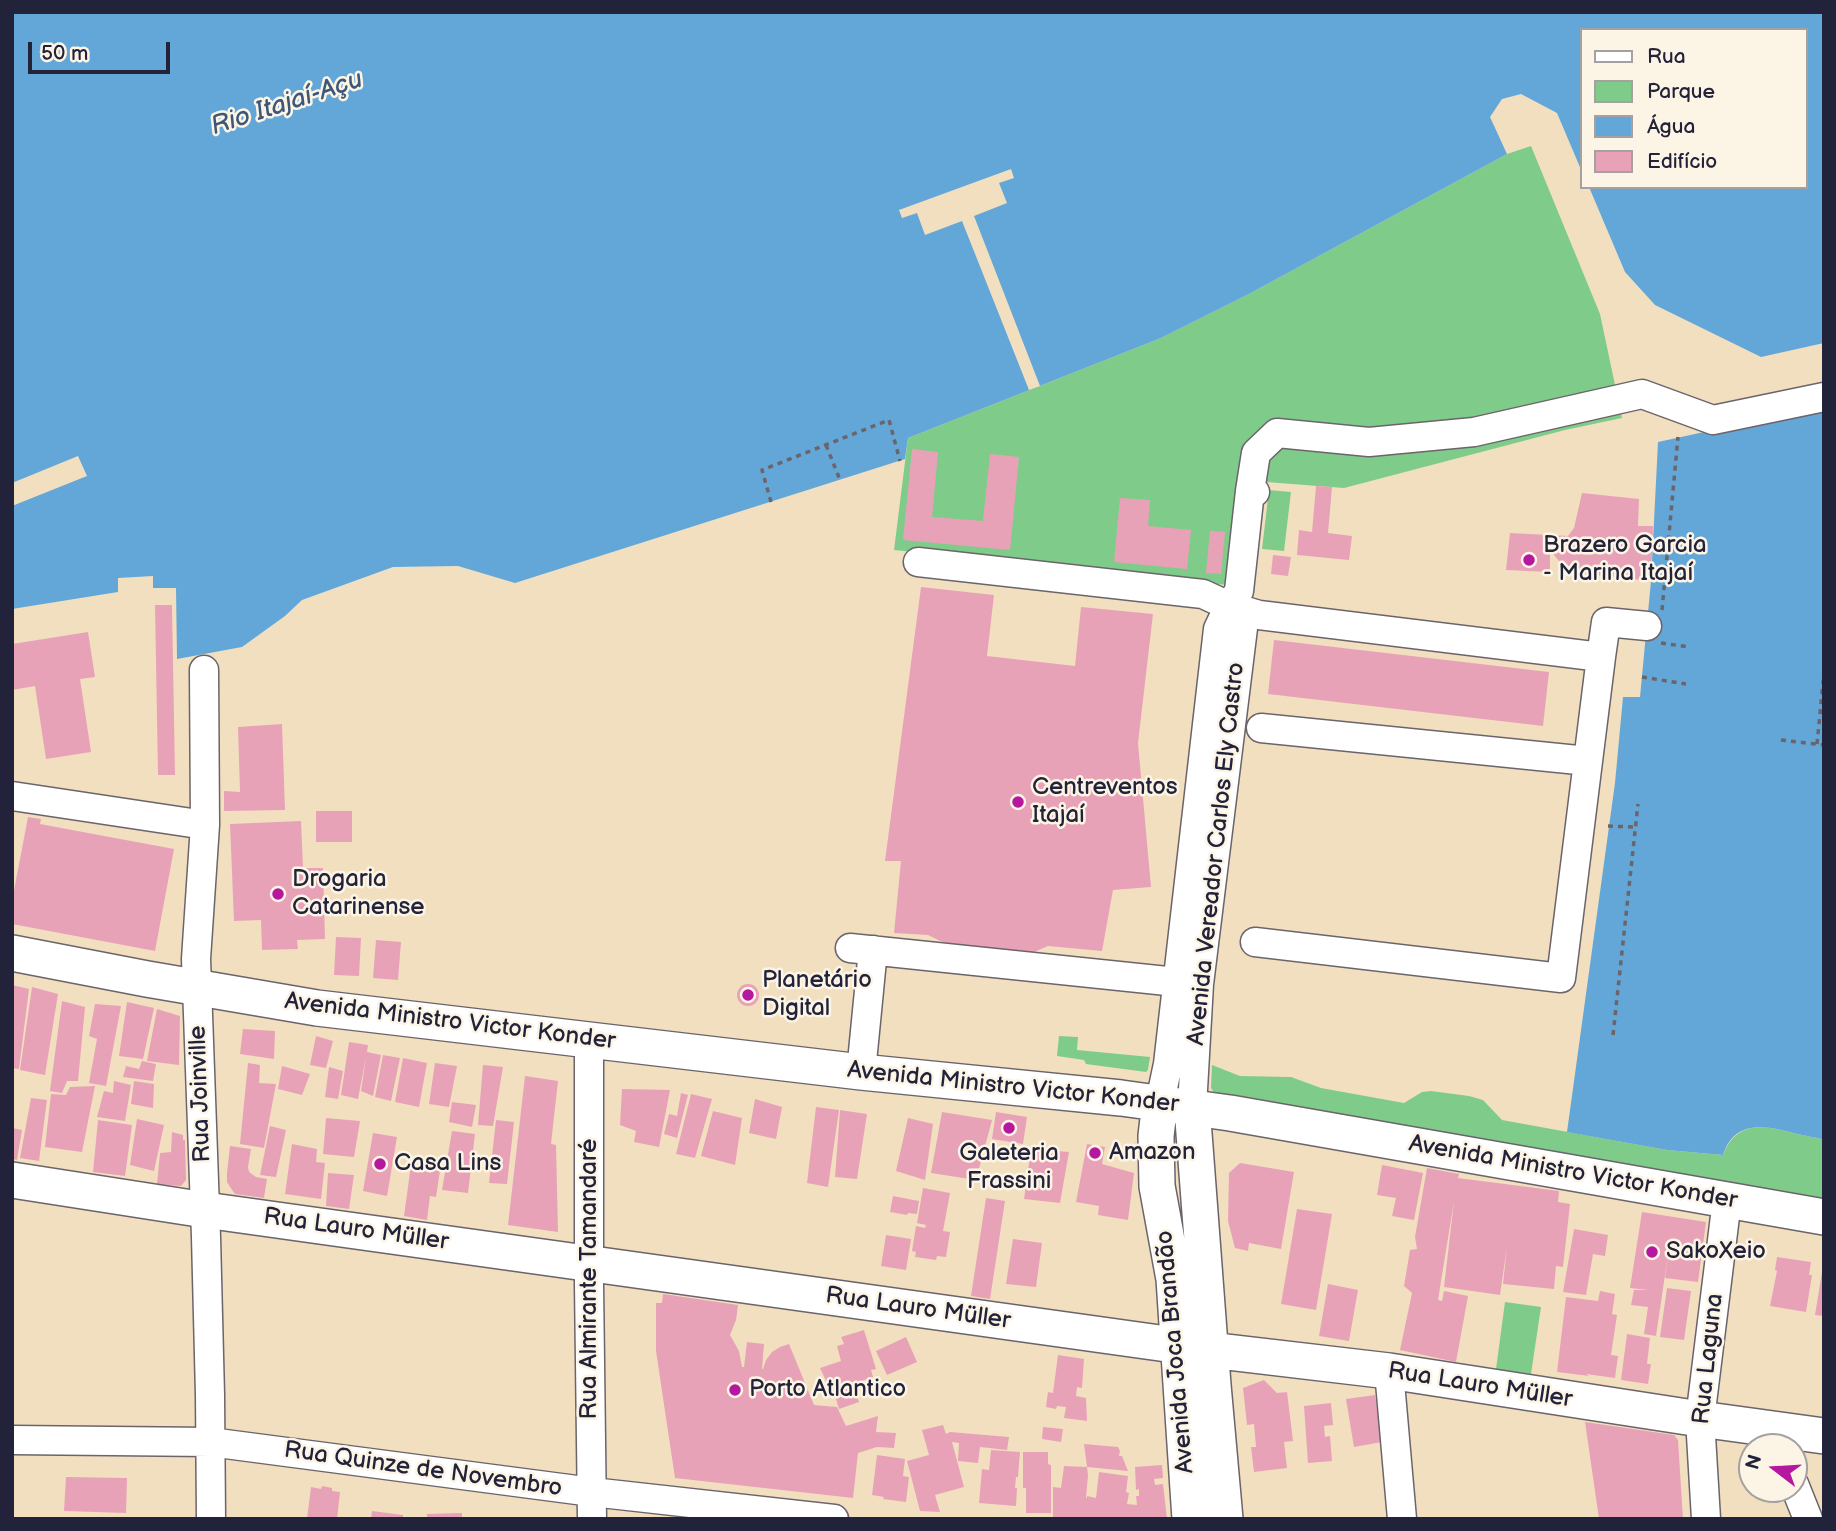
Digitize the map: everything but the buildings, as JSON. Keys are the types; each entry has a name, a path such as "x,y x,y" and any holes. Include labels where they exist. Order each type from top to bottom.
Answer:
{"main road":[{"name":"Avenida Ministro Victor Konder","path":"12,953 317,1008 861,1072 1176,1105 1824,1217"},
{"name":"Avenida Joca Brandão","path":"1176,1105 1198,1180 1190,1519"},
{"name":"Avenida Joca Brandão","path":"1176,1105 1156,1136 1157,1186 1174,1279 1194,1348 1224,1519"},
{"path":"1157,1186 1164,1177 1176,1171 1188,1173 1198,1180"},
{"name":"Rua Lauro Müller","path":"12,1180 205,1210 1194,1348 1389,1371 1700,1419 1757,1433"}],"street":[{"path":"1229,606 1239,591 1256,453 1277,433 1369,442 1475,432 1642,394 1713,420 1824,397"},
{"path":"918,562 1203,594 1229,606 1259,615 1601,657"},
{"name":"Avenida Vereador Carlos Ely Castro","path":"1176,1105 1168,1064 1188,983 1243,628 1229,606"},
{"path":"1255,942 1561,978 1606,622 1655,627"},
{"name":"Rua Joinville","path":"204,670 205,825 196,959 205,1210 211,1519"},
{"path":"1262,728 1588,761"},
{"path":"12,796 205,825"},
{"path":"861,1072 861,949 1188,983"},
{"name":"Rua Almirante Tamandaré","path":"589,1039 592,1506"},
{"name":"Rua Laguna","path":"1706,1519 1700,1419 1727,1263 1727,1200"},
{"path":"1389,1371 1402,1519"},
{"name":"Rua Quinze de Novembro","path":"12,1440 210,1442 592,1506 834,1519"}],"path":[{"path":"771,502 762,470 889,421 900,461"},
{"path":"1678,437 1655,627 1689,647"},
{"path":"826,445 840,480"},
{"path":"1817,744 1824,673"},
{"path":"1642,677 1686,684"},
{"path":"1781,740 1824,745"},
{"path":"1613,1035 1638,804"},
{"path":"1608,826 1635,828"}],"green space":[{"path":"1531,146 1600,314 1622,418 1565,430 1344,488 1240,481 1227,585 894,550 908,438 1161,338 1247,295 1507,154"},
{"path":"1269,490 1291,492 1284,551 1262,549"},
{"path":"1059,1036 1078,1037 1077,1050 1150,1057 1148,1070 1146,1072 1086,1064 1084,1060 1057,1056"},
{"path":"1212,1065 1240,1076 1291,1077 1321,1088 1404,1103 1422,1092 1431,1091 1469,1096 1483,1100 1502,1120 1667,1150 1723,1155 1729,1143 1744,1130 1774,1128 1824,1140 1824,1200 1217,1097 1211,1088"},
{"path":"1505,1302 1541,1307 1531,1374 1496,1369"}],"water":[{"name":"Rio Itajaí-Açu","path":"12,12 1824,12 1824,343 1761,357 1655,305 1625,272 1590,189 1808,189 1808,28 1580,28 1580,167 1557,113 1521,94 1502,99 1490,117 1507,154 1247,295 1161,338 908,438 905,459 515,583 458,566 393,567 302,600 285,616 242,647 177,659 176,588 153,588 153,576 118,578 118,592 12,609"},
{"path":"1824,406 1824,1140 1764,1127 1754,1128 1736,1135 1728,1143 1723,1155 1667,1150 1567,1132 1615,783 1623,697 1640,697 1651,581 1658,442"}],"pier":[{"path":"1011,169 1014,178 999,183 1007,203 974,216 1040,386 1029,390 962,221 925,235 917,213 902,218 899,210"},
{"path":"78,456 87,476 12,506 12,483"}],"place":[{"name":"Brazero Garcia - Marina Itajaí","path":"1529,560"},
{"name":"Centreventos Itajaí","path":"1018,802"},
{"name":"Drogaria Catarinense","path":"278,894"},
{"name":"Planetário Digital","path":"748,995"},
{"name":"Galeteria Frassini","path":"1009,1128"},
{"name":"Amazon","path":"1095,1153"},
{"name":"Casa Lins","path":"380,1164"},
{"name":"SakoXeio","path":"1652,1252"},
{"name":"Porto Atlantico","path":"735,1390"}]}
